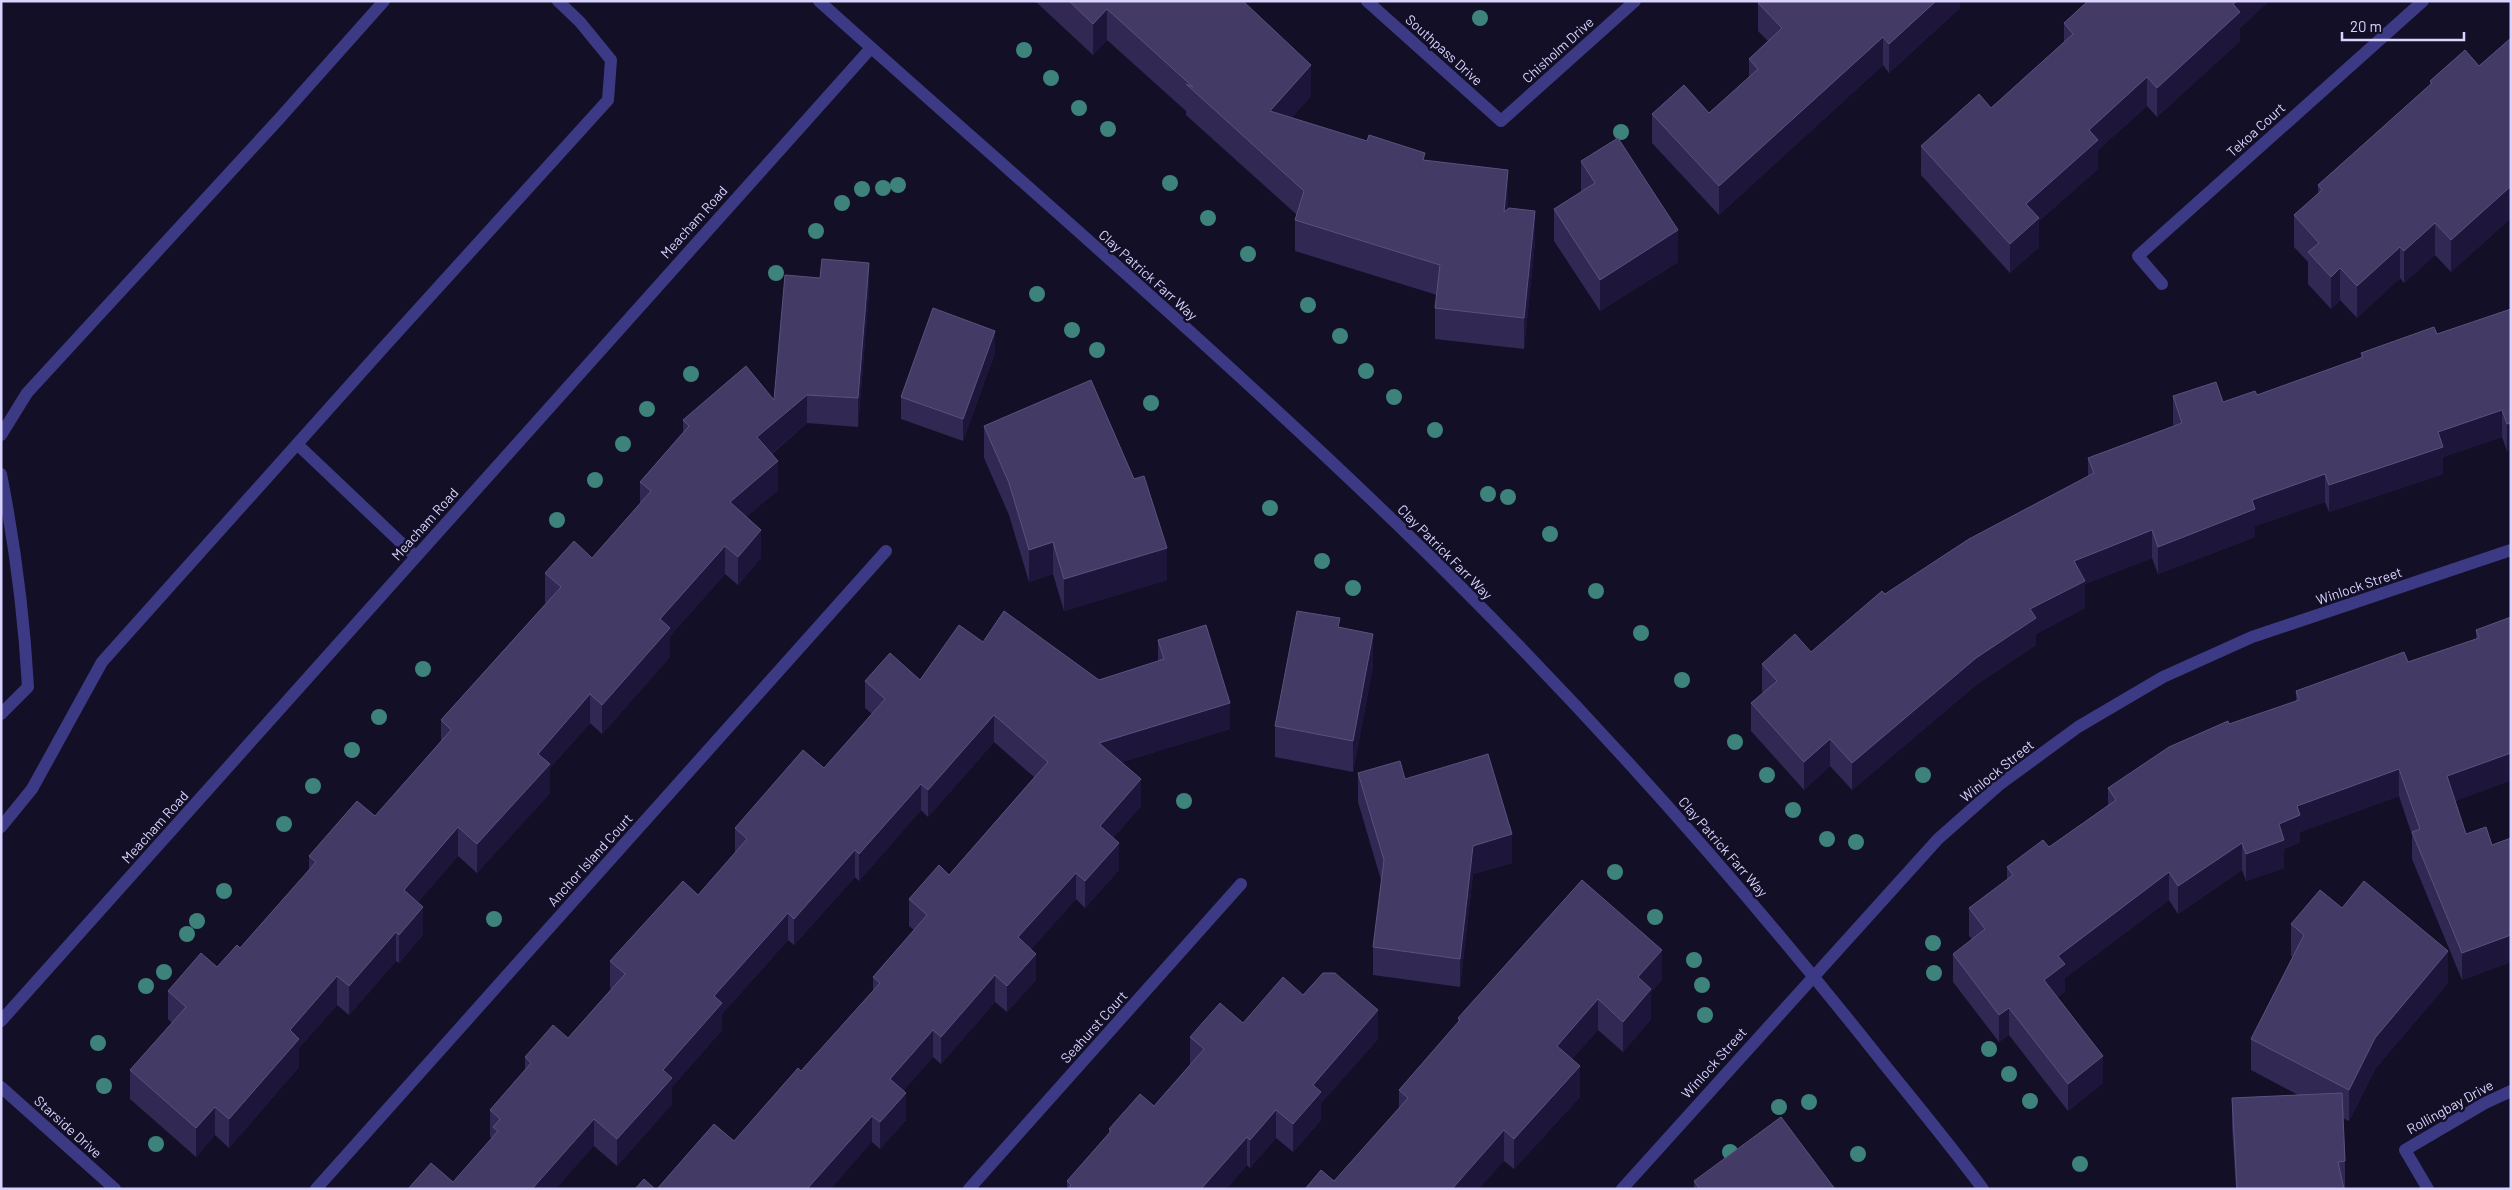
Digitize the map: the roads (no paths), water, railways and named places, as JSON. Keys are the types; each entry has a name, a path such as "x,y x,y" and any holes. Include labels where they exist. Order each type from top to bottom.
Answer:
{"street":[{"path":"1,435 27,393 279,119 384,1"},
{"path":"1,827 32,790 102,662 608,100 611,60 580,22 558,1"},
{"name":"Clay Patrick Farr Way","path":"819,1 1218,357 1403,530 1558,687 1682,821 1814,974 1983,1189"},
{"name":"Southpass Drive","path":"1367,1 1502,121"},
{"name":"Chisholm Drive","path":"1502,121 1635,1"},
{"name":"Tekoa Court","path":"2162,284 2138,256 2422,1"},
{"name":"Meacham Road","path":"1,1021 871,48"},
{"path":"297,444 416,557"},
{"path":"1,474 14,538 23,613 28,687 1,714"},
{"name":"Winlock Street","path":"1622,1189 1814,974 1938,839 1999,785 2078,727 2163,678 2252,637 2511,550"},
{"name":"Anchor Island Court","path":"316,1189 886,551"},
{"name":"Seahurst Court","path":"969,1189 1241,884"},
{"name":"Starside Drive","path":"1,1087 116,1189"},
{"name":"Rollingbay Drive","path":"2428,1189 2405,1150 2485,1103 2511,1091"}]}
